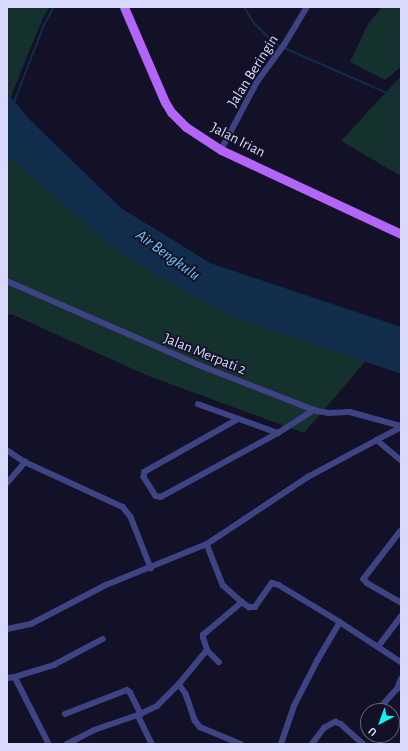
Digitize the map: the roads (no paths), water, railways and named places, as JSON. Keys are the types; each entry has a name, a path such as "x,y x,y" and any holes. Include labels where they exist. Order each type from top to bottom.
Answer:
{"main road":[{"name":"Jalan Irian","path":"124,7 165,102 171,112 186,127 221,150 401,234"}],"street":[{"name":"Jalan Beringin","path":"221,150 258,82 284,45 307,7"},
{"name":"Jalan Merpati 2","path":"7,281 204,367 314,410 329,413 350,412 401,427"},
{"path":"198,404 278,433"},
{"path":"239,419 145,472 144,477 156,496 161,497 278,433 314,410"},
{"path":"7,629 31,624 106,585 207,544 308,478 401,427"},
{"path":"377,440 401,460"},
{"path":"7,450 25,462 123,507 131,517 151,568"},
{"path":"7,483 25,462"},
{"path":"401,531 364,579 367,583 401,603"},
{"path":"395,538 401,543"},
{"path":"207,544 225,588 251,608 255,607 270,586 274,583 340,622 401,662"},
{"path":"219,662 207,650 203,635 242,602"},
{"path":"378,647 401,617"},
{"path":"281,744 294,706 317,661 340,622"},
{"path":"7,678 54,665 103,640"},
{"path":"67,744 94,730 140,715 157,706 179,684 207,650"},
{"path":"15,677 49,744"},
{"path":"384,703 396,689 401,679"},
{"path":"179,684 186,694 195,720 200,727 241,744"},
{"path":"65,714 127,690 130,692 152,744"},
{"path":"312,744 324,728 335,722 341,724 362,744"}],"water":[{"name":"Air Bengkulu","path":"7,93 32,122 121,208 210,263 401,327 401,374 226,314 123,255 7,156"}],"waterway":[{"path":"14,102 44,25 53,8 56,7"},
{"path":"244,7 254,23 275,44 401,99"}]}
